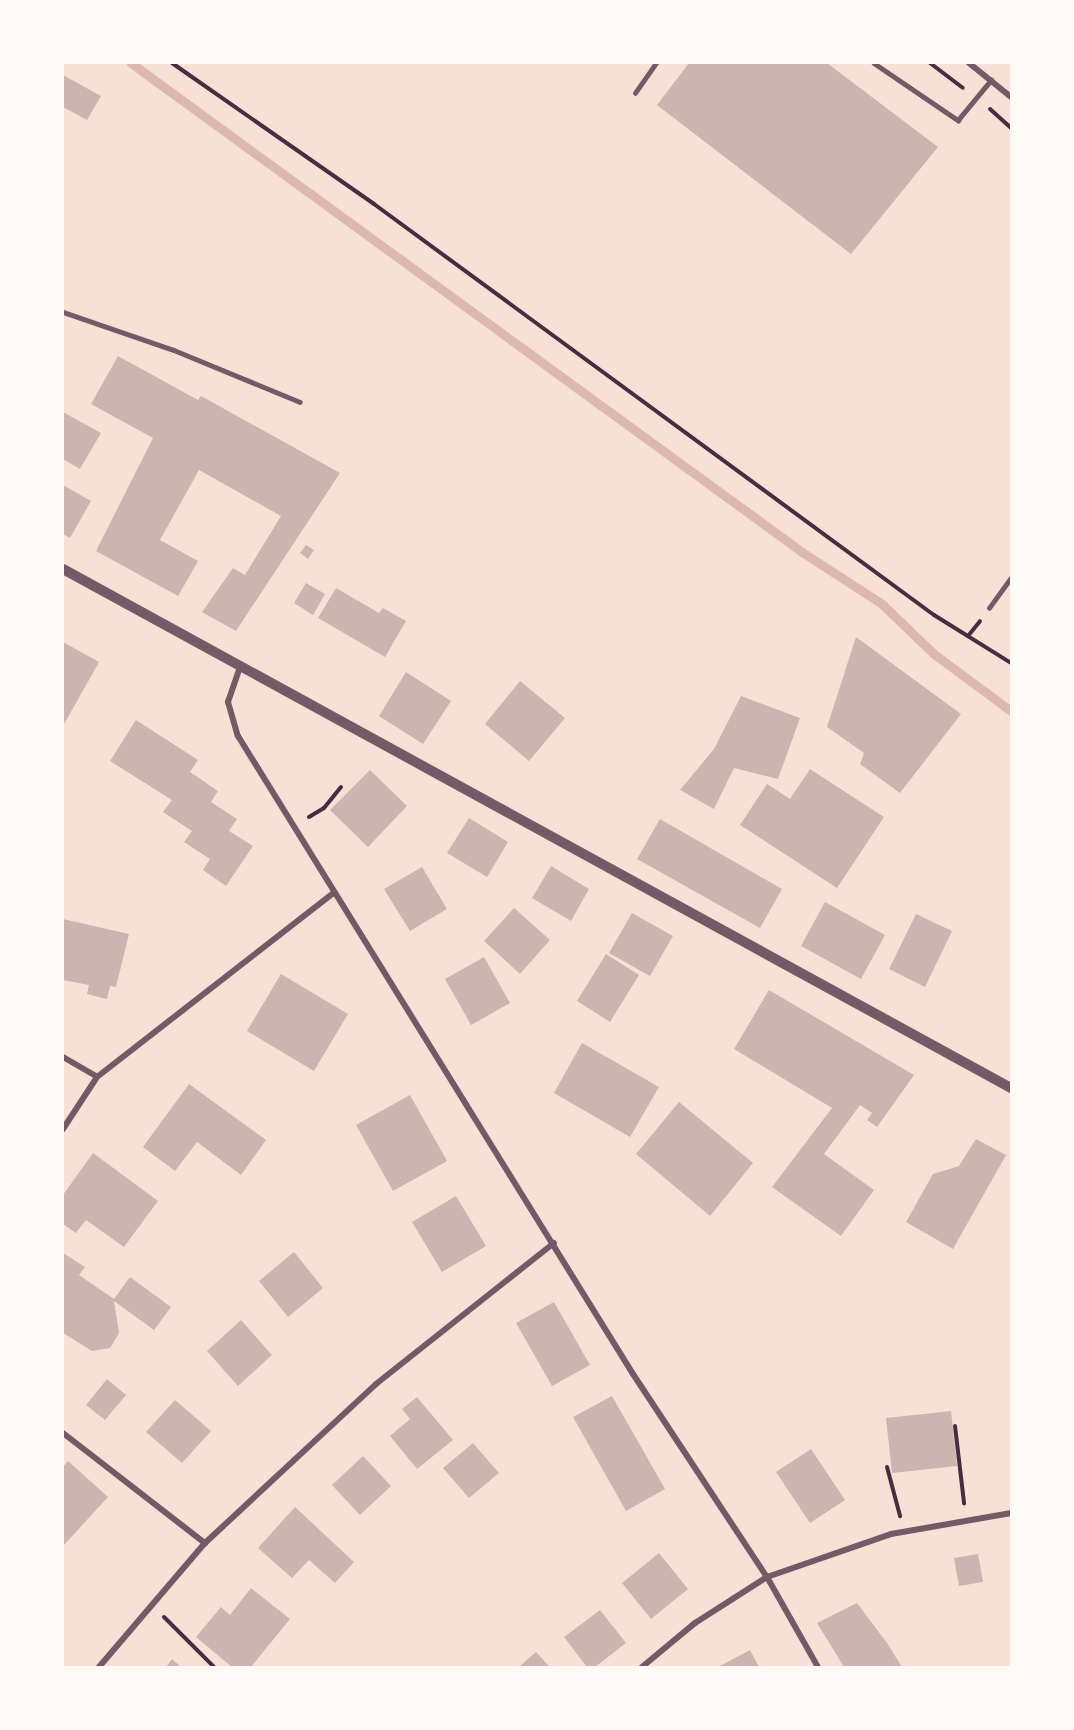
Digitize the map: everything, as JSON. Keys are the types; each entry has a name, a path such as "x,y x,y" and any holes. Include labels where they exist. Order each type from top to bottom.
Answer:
{"street":[{"path":"969,63 1011,97"},
{"path":"63,568 240,668 1011,1088"},
{"path":"240,668 228,702 238,736 333,893 554,1243 633,1374 767,1577 818,1667"},
{"path":"63,1129 97,1077 333,893"},
{"path":"63,1057 97,1077"},
{"path":"99,1667 150,1603 205,1543 376,1384 554,1243"},
{"path":"63,1434 205,1543"},
{"path":"642,1667 695,1623 767,1577 853,1545 904,1531 1011,1513"}],"lane":[{"path":"635,93 657,63"},
{"path":"874,63 958,120 991,80"},
{"path":"63,312 184,354 300,402"},
{"path":"989,608 1011,578"}],"path":[{"path":"172,63 383,211 934,615 1011,663"},
{"path":"293,827 324,808 341,786"},
{"path":"955,1426 966,1519"},
{"path":"887,1467 904,1531"},
{"path":"150,1603 214,1667"}],"building":[{"path":"689,63 827,63 938,147 851,254 657,105"},
{"path":"63,75 101,96 87,120 63,107"},
{"path":"118,356 198,400 201,396 340,473 236,631 202,612 233,568 245,575 281,516 199,470 160,540 198,561 178,596 96,551 153,438 91,404"},
{"path":"63,412 101,433 80,469 63,459"},
{"path":"63,485 91,501 70,538 63,534"},
{"path":"306,545 314,550 308,559 300,553"},
{"path":"306,583 325,594 313,615 294,603"},
{"path":"336,588 379,613 383,608 406,621 385,657 318,618"},
{"path":"856,637 961,714 900,793 860,764 864,753 827,727"},
{"path":"63,642 99,662 63,726"},
{"path":"406,672 451,701 423,744 379,716"},
{"path":"520,681 565,718 529,761 485,724"},
{"path":"741,696 800,718 778,779 734,768 714,809 680,790 714,749"},
{"path":"136,720 198,760 190,772 218,791 211,802 237,819 229,831 253,846 226,886 203,870 210,859 184,842 192,831 163,812 172,800 110,761"},
{"path":"810,769 884,817 837,888 740,825 767,784 790,799"},
{"path":"370,770 407,806 368,847 330,810"},
{"path":"469,818 508,842 487,877 447,853"},
{"path":"660,819 782,889 760,928 637,859"},
{"path":"551,866 589,889 571,921 532,898"},
{"path":"422,867 447,909 410,931 384,889"},
{"path":"825,902 885,935 861,979 801,946"},
{"path":"514,908 550,940 520,974 484,941"},
{"path":"632,913 673,936 650,976 609,953"},
{"path":"916,914 952,931 925,987 889,969"},
{"path":"63,919 129,934 116,987 110,986 107,999 87,994 89,985 63,980"},
{"path":"606,954 639,975 610,1022 577,1001"},
{"path":"484,957 510,1003 471,1025 445,979"},
{"path":"281,974 348,1014 314,1071 247,1031"},
{"path":"769,990 914,1075 877,1127 867,1120 872,1113 860,1105 824,1154 874,1190 841,1236 772,1187 832,1108 734,1049"},
{"path":"582,1043 659,1087 630,1137 554,1093"},
{"path":"189,1084 266,1140 241,1175 197,1142 175,1171 143,1147"},
{"path":"410,1095 447,1161 393,1191 356,1125"},
{"path":"679,1102 753,1163 710,1216 636,1154"},
{"path":"976,1139 1006,1155 953,1249 906,1222 933,1174 959,1166"},
{"path":"93,1153 158,1201 124,1247 86,1220 76,1233 63,1224 63,1195"},
{"path":"456,1196 486,1246 442,1272 412,1222"},
{"path":"294,1252 323,1288 288,1317 259,1281"},
{"path":"63,1253 85,1267 79,1275 114,1299 130,1277 171,1307 154,1330 114,1301 119,1333 110,1348 92,1351 63,1333"},
{"path":"554,1302 590,1365 552,1386 516,1323"},
{"path":"241,1320 272,1355 238,1386 207,1351"},
{"path":"107,1379 126,1395 105,1420 86,1405"},
{"path":"612,1396 665,1489 626,1511 573,1417"},
{"path":"417,1397 453,1440 417,1469 390,1436 410,1419 402,1409"},
{"path":"175,1400 211,1431 182,1463 146,1432"},
{"path":"951,1411 957,1466 892,1473 886,1418"},
{"path":"473,1443 499,1473 469,1498 443,1468"},
{"path":"811,1449 845,1500 810,1523 776,1472"},
{"path":"363,1456 391,1486 360,1515 332,1485"},
{"path":"68,1461 108,1497 64,1545 63,1467"},
{"path":"295,1507 354,1562 335,1583 309,1560 292,1578 258,1548"},
{"path":"659,1553 688,1589 651,1619 622,1583"},
{"path":"978,1554 983,1582 959,1586 954,1558"},
{"path":"251,1588 290,1619 251,1667 232,1667 196,1637 221,1607 230,1615"},
{"path":"857,1603 902,1667 844,1667 817,1623"},
{"path":"600,1610 626,1643 595,1667 587,1667 564,1637"},
{"path":"750,1650 759,1667 718,1667"},
{"path":"536,1652 550,1667 519,1667"},
{"path":"172,1659 181,1667 166,1667"}],"waterway":[{"path":"131,63 802,552 882,604 934,654 1011,711"}]}
